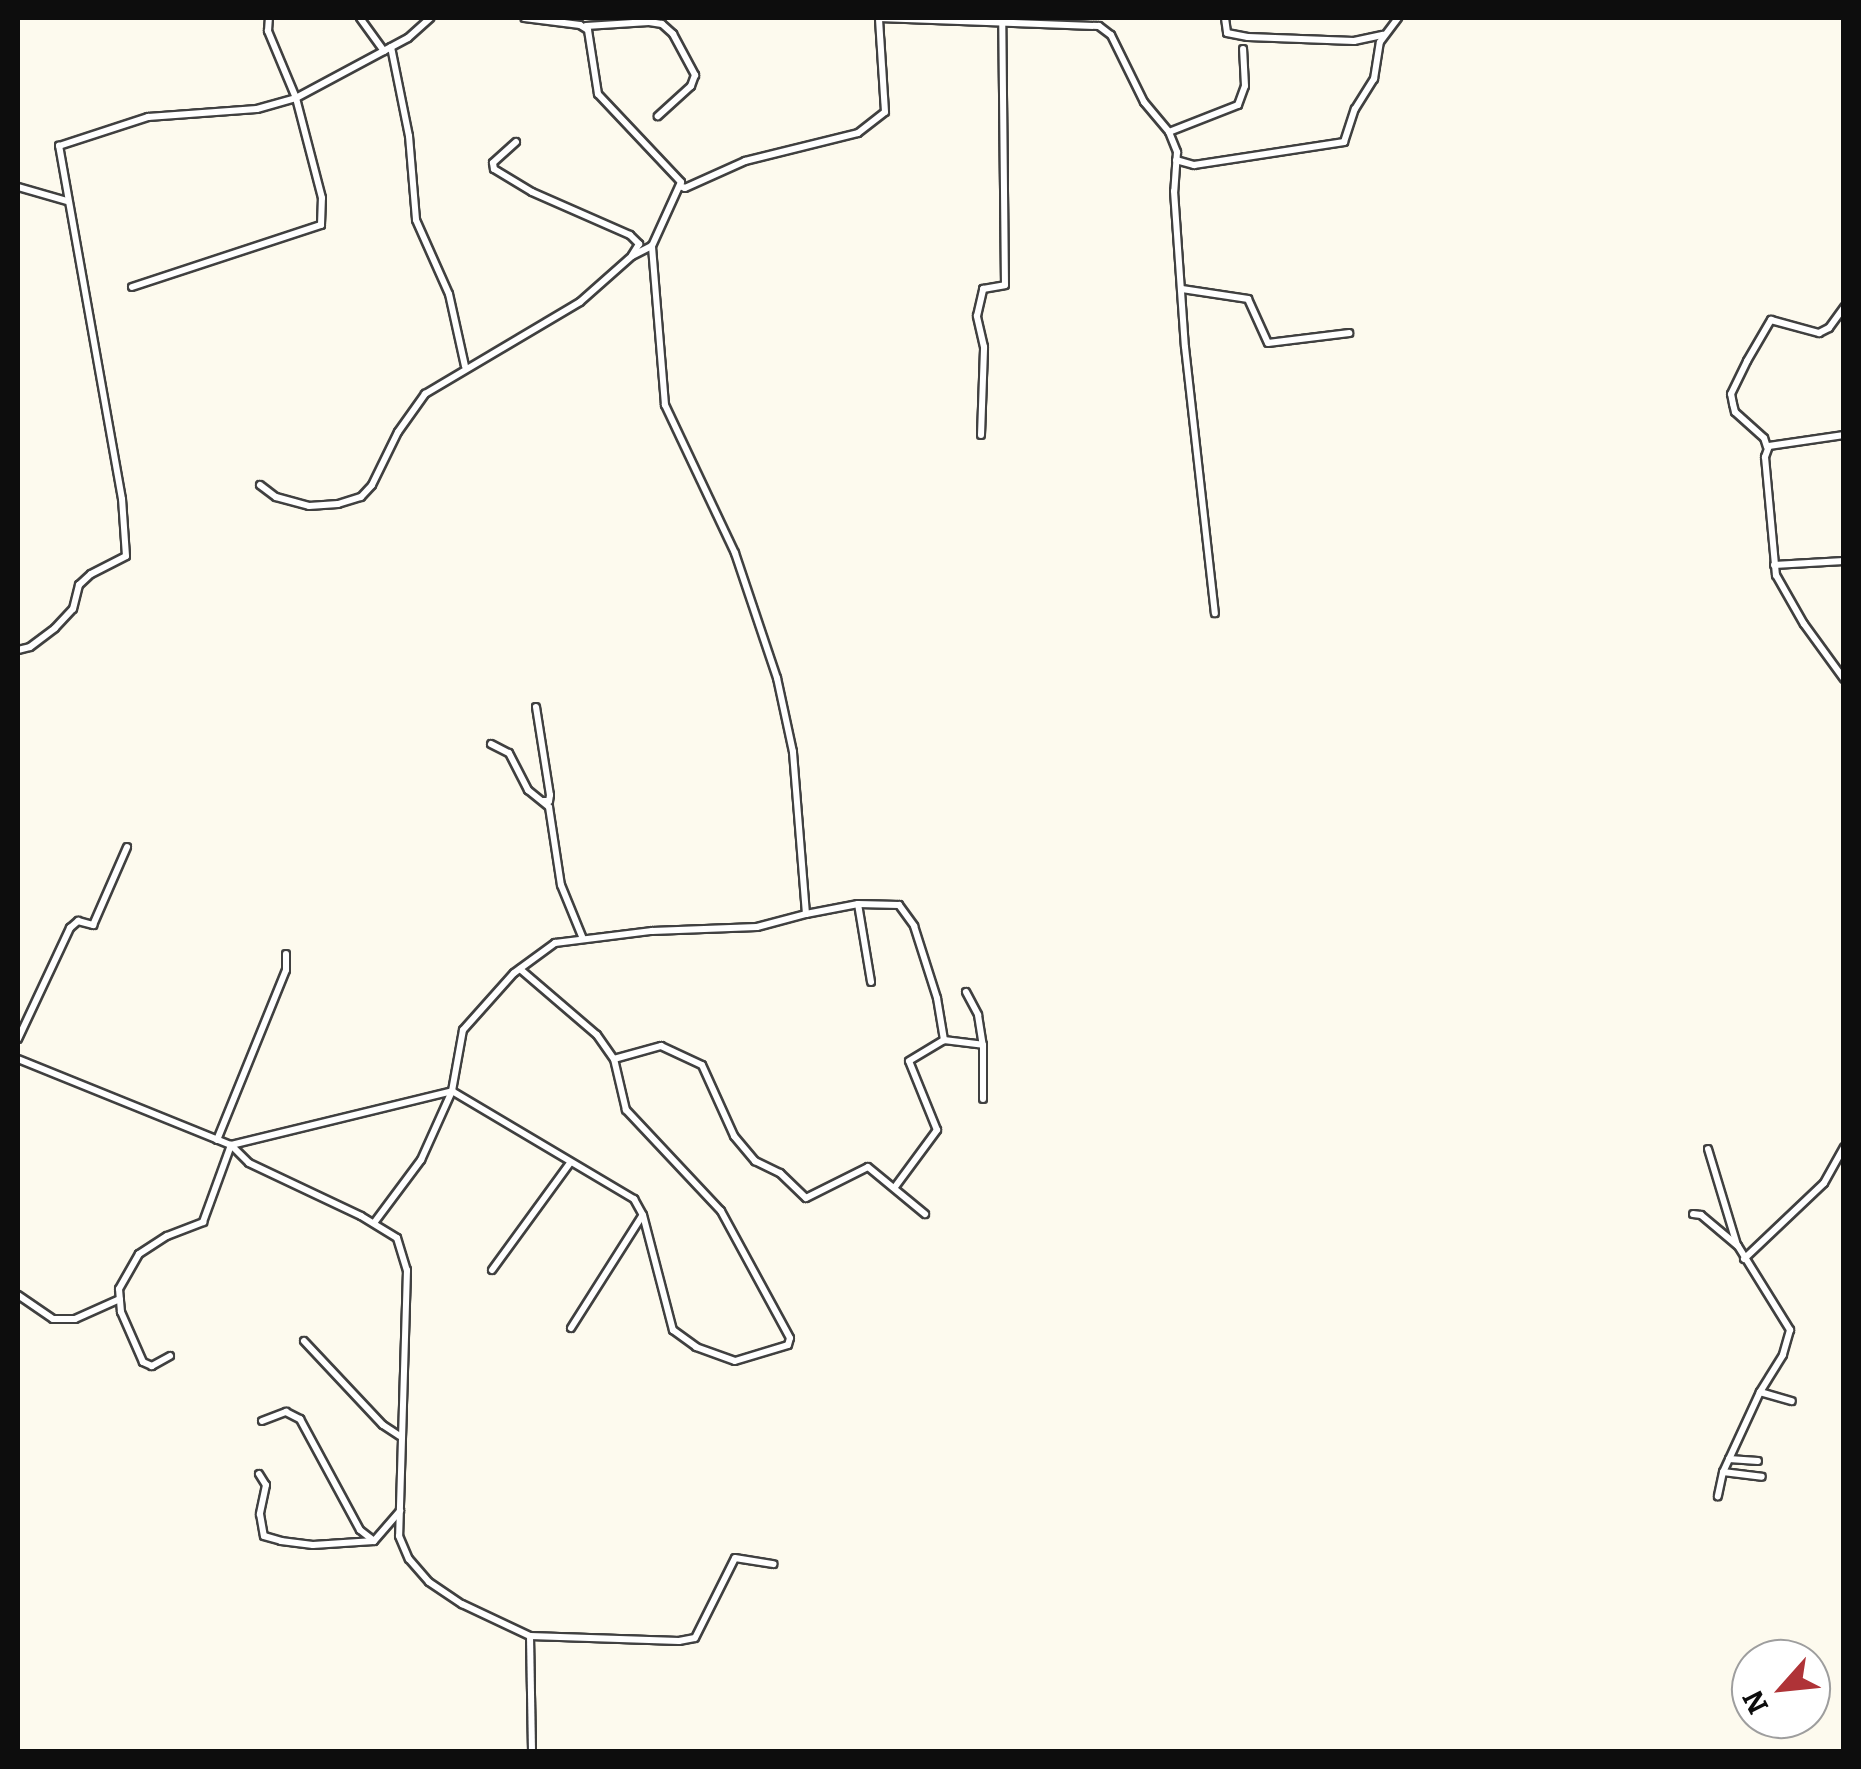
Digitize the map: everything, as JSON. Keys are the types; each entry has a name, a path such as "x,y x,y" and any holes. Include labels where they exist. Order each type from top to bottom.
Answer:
{"street":[{"path":"132,287 321,224 324,208 296,98 268,31 269,18"},
{"path":"360,18 388,49 408,136 416,220 449,294 464,366"},
{"path":"18,650 30,647 55,628 72,609 79,585 91,574 126,556 122,499 58,151 65,142 148,118 257,109 296,98 388,49 430,18"},
{"path":"524,18 585,26 662,24 673,34 695,74 691,86 658,116"},
{"path":"585,26 598,94 670,167 685,188 745,161 858,133 886,112 879,18 1002,20 1107,30 1144,102 1170,132 1176,160 1174,190 1182,288 1215,612"},
{"path":"1225,18 1226,33 1248,37 1354,41 1384,35"},
{"path":"1176,160 1194,166 1344,142 1355,109 1374,79 1384,35 1398,18"},
{"path":"981,436 984,347 977,316 983,288 1005,284 1002,20"},
{"path":"1170,132 1238,105 1245,86 1243,49"},
{"path":"516,142 493,163 494,169 532,192 630,234 639,244 632,256"},
{"path":"680,186 668,202 652,246 666,405 735,553 788,720 806,914"},
{"path":"18,187 66,201"},
{"path":"260,485 276,497 309,506 338,504 361,496 372,485 411,409 464,366 580,302 632,256 652,246"},
{"path":"1182,288 1248,299 1264,338 1273,345 1349,333"},
{"path":"1844,307 1819,334 1771,320 1731,394 1735,412 1764,438 1767,448 1774,565 1804,624 1844,678"},
{"path":"1767,448 1844,435"},
{"path":"1774,565 1844,561"},
{"path":"536,707 550,795 549,801 543,801"},
{"path":"490,744 509,753 528,790 549,808 557,839 561,885 583,939"},
{"path":"18,1038 70,928 78,922 93,925 127,847"},
{"path":"858,904 870,982"},
{"path":"374,1223 421,1160 452,1091 463,1030 520,969 555,943 756,927 858,904 900,905 908,916 937,998 944,1040"},
{"path":"217,1140 286,970 286,954"},
{"path":"231,1145 452,1091 634,1199 643,1216 673,1330 696,1347 735,1361 788,1345 790,1338 721,1211 626,1110 614,1059 597,1035 520,969"},
{"path":"966,992 978,1015 983,1046 983,1100"},
{"path":"895,1187 936,1130 909,1061 944,1040 983,1046"},
{"path":"614,1059 661,1046 702,1066 734,1136 755,1161 780,1173 806,1198 868,1167 924,1214"},
{"path":"18,1059 231,1145 248,1163 374,1223 396,1238 407,1270 400,1436 404,1506 401,1545 416,1569 462,1604 530,1636 687,1640 695,1638 735,1558 774,1564"},
{"path":"170,1356 152,1366 143,1362 121,1312 120,1289 139,1254 167,1236 203,1222 231,1145"},
{"path":"1744,1259 1824,1183 1844,1147"},
{"path":"1708,1149 1738,1246 1790,1330 1783,1355 1728,1458 1718,1496"},
{"path":"492,1270 570,1164"},
{"path":"1693,1214 1702,1215 1738,1246"},
{"path":"571,1328 643,1216"},
{"path":"18,1295 53,1319 75,1320 120,1298"},
{"path":"304,1341 383,1426 400,1436"},
{"path":"1760,1392 1792,1401"},
{"path":"262,1421 286,1412 300,1418 360,1530 374,1541"},
{"path":"1728,1458 1758,1462"},
{"path":"1722,1472 1762,1477"},
{"path":"259,1474 266,1485 260,1514 264,1536 313,1545 374,1541 404,1506"},
{"path":"530,1636 532,1752"}]}
